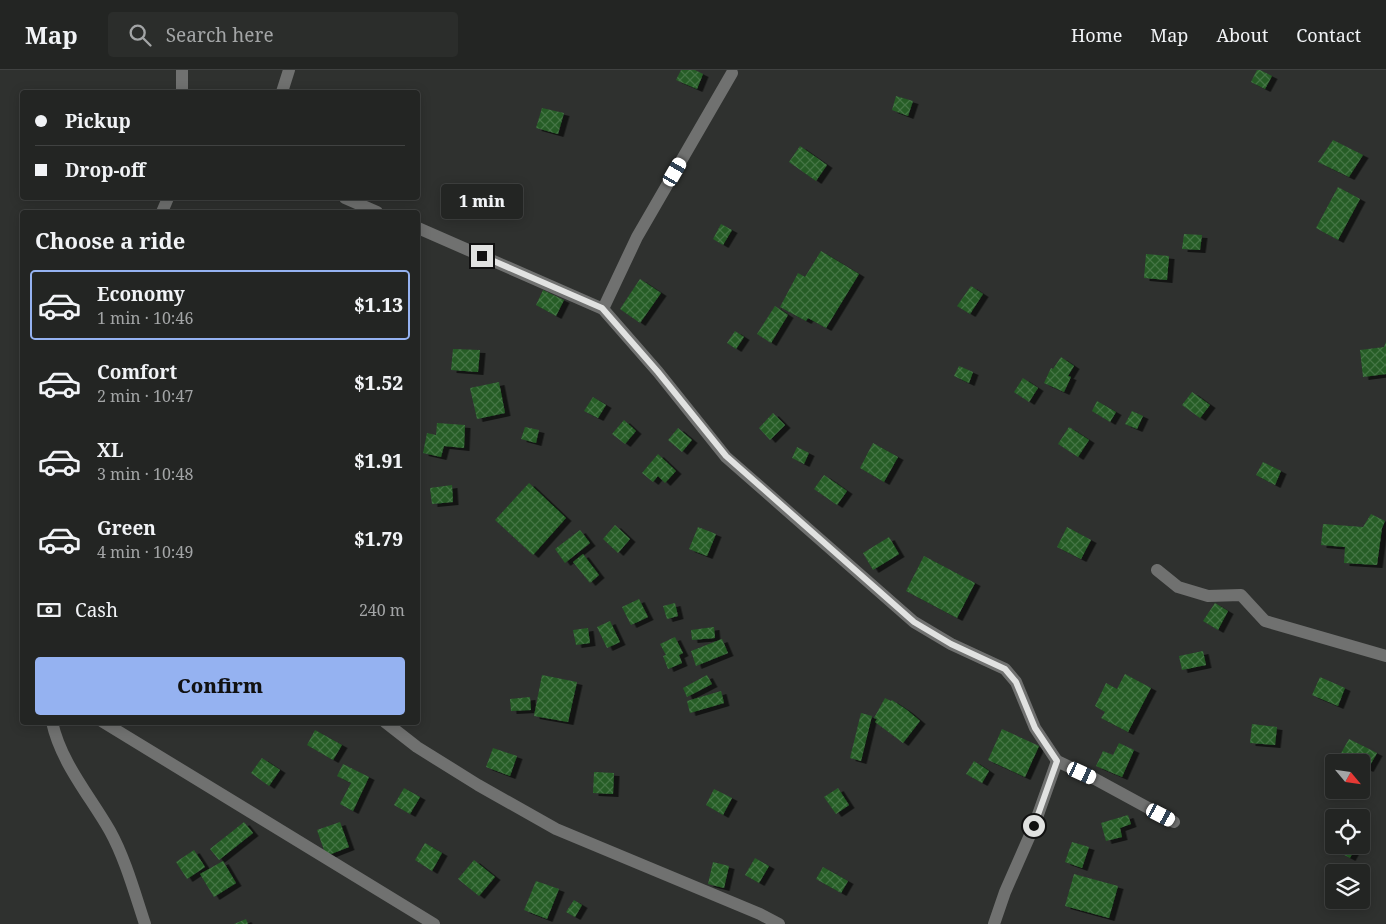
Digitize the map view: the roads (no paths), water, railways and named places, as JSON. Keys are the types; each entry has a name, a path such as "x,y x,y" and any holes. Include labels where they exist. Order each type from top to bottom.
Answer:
{"street":[{"path":"182,70 182,90"},
{"path":"283,90 289,70"},
{"path":"602,308 637,237 732,73"},
{"path":"350,200 372,210"},
{"path":"420,229 602,308 658,372 726,456 914,622 951,644 1005,669 1016,682 1035,728 1057,761 1095,779 1174,822"},
{"path":"1157,570 1178,587 1208,596 1241,595 1265,620 1386,656"},
{"path":"53,725 69,766 110,832 131,882 145,924"},
{"path":"108,725 434,924"},
{"path":"389,725 417,747 478,785 556,829 760,914 779,924"},
{"path":"994,924 1005,892 1034,826 1057,761"}]}
